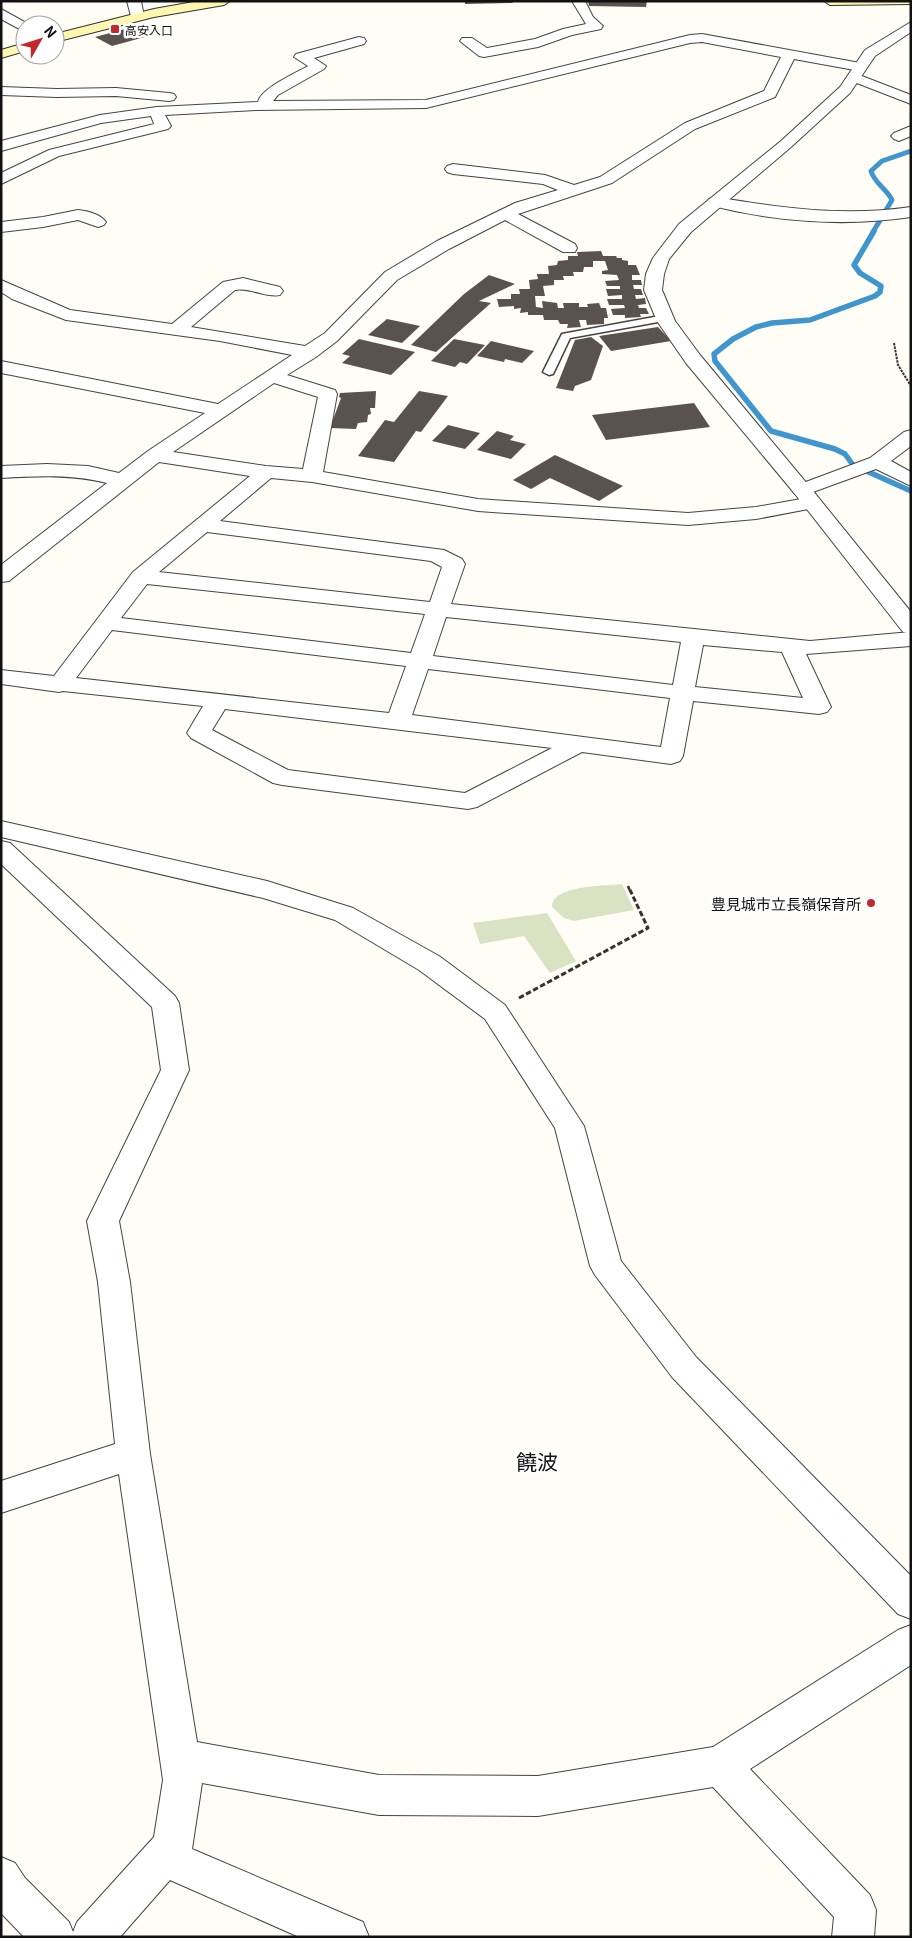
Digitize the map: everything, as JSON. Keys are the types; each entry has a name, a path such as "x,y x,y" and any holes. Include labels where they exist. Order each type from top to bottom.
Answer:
{"main road":[{"path":"65,35 136,17 224,1"},
{"path":"830,1 906,1"},
{"path":"1,54 15,50"}],"street":[{"path":"134,1 136,17"},
{"path":"467,41 484,53 538,43 568,32 596,26 588,19 578,1"},
{"path":"1,13 15,22"},
{"path":"911,26 870,53 845,90 801,130 685,228 661,258 654,274 653,290 665,318 693,359 911,627"},
{"path":"1,146 100,119 157,111 265,106 426,104 690,38 702,38 789,55 857,72 911,100"},
{"path":"265,106 266,98 272,92 319,66 301,57 359,42"},
{"path":"1,576 155,455 220,410 310,353 331,337 391,276 443,245 521,206 606,180 690,126 770,94 789,55"},
{"path":"1,91 116,92 180,98 184,100 185,109"},
{"path":"1,104 18,92"},
{"path":"1,180 54,153 163,126 157,111"},
{"path":"453,169 545,180 575,190"},
{"path":"715,202 780,213 816,216 871,217 911,212"},
{"path":"506,214 569,248"},
{"path":"1,227 43,222 78,215 98,222"},
{"path":"175,331 229,286 244,283 274,290"},
{"path":"1,285 18,295 66,315 220,336 310,353"},
{"path":"1,367 220,410"},
{"path":"273,377 328,394 312,476"},
{"path":"155,455 266,472 312,476 478,505 688,519 756,513 807,497 877,462 911,436"},
{"path":"877,462 911,480"},
{"path":"1,472 47,470 88,472 122,480"},
{"path":"59,685 140,577 266,472"},
{"path":"203,525 436,556 454,564 398,721"},
{"path":"140,577 437,610 810,648 911,639"},
{"path":"106,623 682,693 819,707 791,646"},
{"path":"1,677 59,685 398,721 671,756 693,637"},
{"path":"217,702 199,733 282,777 468,801 579,744"},
{"path":"1,829 267,890 344,914 429,963 495,1012 569,1126 606,1266 684,1367 911,1602"},
{"path":"1,849 165,1004 175,1070 103,1221 114,1282 133,1454 183,1780 173,1846 92,1937"},
{"path":"1,1497 133,1454"},
{"path":"180,1759 379,1795 538,1796 720,1766 911,1643"},
{"path":"720,1766 855,1910 853,1937"},
{"path":"163,1857 348,1937"},
{"path":"1,1877 10,1892 54,1937"}],"lane":[{"path":"549,372 566,336 665,318"}],"path":[{"path":"894,343 898,365 911,386"},
{"path":"495,1012 648,928 628,886"}],"green space":[{"path":"622,884 634,910 574,921 564,918 552,907 554,900 561,894 570,891 592,886"},
{"path":"547,913 576,961 550,973 524,936 480,944 473,923"}],"building":[{"path":"465,1 511,1 513,3 465,4"},
{"path":"588,1 647,1 646,7 589,6"},
{"path":"140,25 163,32 112,46 95,37"},
{"path":"601,251 603,256 616,256 628,261 628,265 636,265 640,275 632,275 632,280 641,280 642,285 633,285 634,289 641,289 643,295 635,295 636,299 645,298 646,304 638,305 639,308 646,308 649,314 640,314 641,317 625,318 625,315 613,315 611,309 625,308 624,305 609,305 607,299 622,299 622,295 608,296 606,289 620,289 620,286 607,286 605,281 619,280 617,275 602,274 602,271 608,270 605,261 593,261 593,267 584,267 583,272 573,272 574,276 563,276 564,280 554,280 554,285 543,286 545,296 535,296 536,307 543,308 542,301 557,303 558,308 564,308 563,303 579,303 579,307 588,307 587,304 599,303 601,308 606,308 608,318 604,318 604,324 587,325 586,320 579,320 581,327 567,328 568,324 560,324 558,320 544,320 543,315 528,315 528,312 520,313 521,308 514,309 514,306 499,307 497,299 511,299 511,294 520,294 519,289 530,289 529,280 538,279 537,274 549,274 548,266 557,265 558,261 568,260 568,256 578,256 577,252"},
{"path":"489,275 515,284 479,301 491,303 436,352 411,345 464,294"},
{"path":"387,319 420,326 402,343 368,335"},
{"path":"658,327 671,341 611,351 599,336"},
{"path":"591,337 603,346 591,380 575,386 573,391 556,388 575,340"},
{"path":"359,339 415,352 391,375 342,363 350,356 342,354"},
{"path":"454,339 485,345 467,364 460,362 455,367 431,361"},
{"path":"491,341 534,351 522,363 505,359 504,362 477,356"},
{"path":"376,391 375,408 370,408 371,414 368,415 367,422 358,423 356,429 330,428 341,398 339,397 340,393"},
{"path":"419,391 448,396 421,432 416,431 394,462 358,456 385,420 394,422"},
{"path":"694,403 710,427 606,440 592,415"},
{"path":"448,425 480,433 465,449 432,441"},
{"path":"497,431 514,436 510,440 526,444 511,459 477,450"},
{"path":"555,455 623,486 599,501 550,478 531,489 513,480"}],"waterway":[{"path":"873,232 892,200 871,171 882,161 911,151"},
{"path":"874,231 854,265 860,273 881,286 880,292 875,296 810,320 772,323 756,327 733,339 714,354 715,361 771,431 835,449 845,454 853,465 911,491"}],"place":[{"name":"高安入口","path":"115,29"},
{"name":"豊見城市立長嶺保育所","path":"871,903"}],"district":[{"name":"饒波","path":"537,1461"}]}
